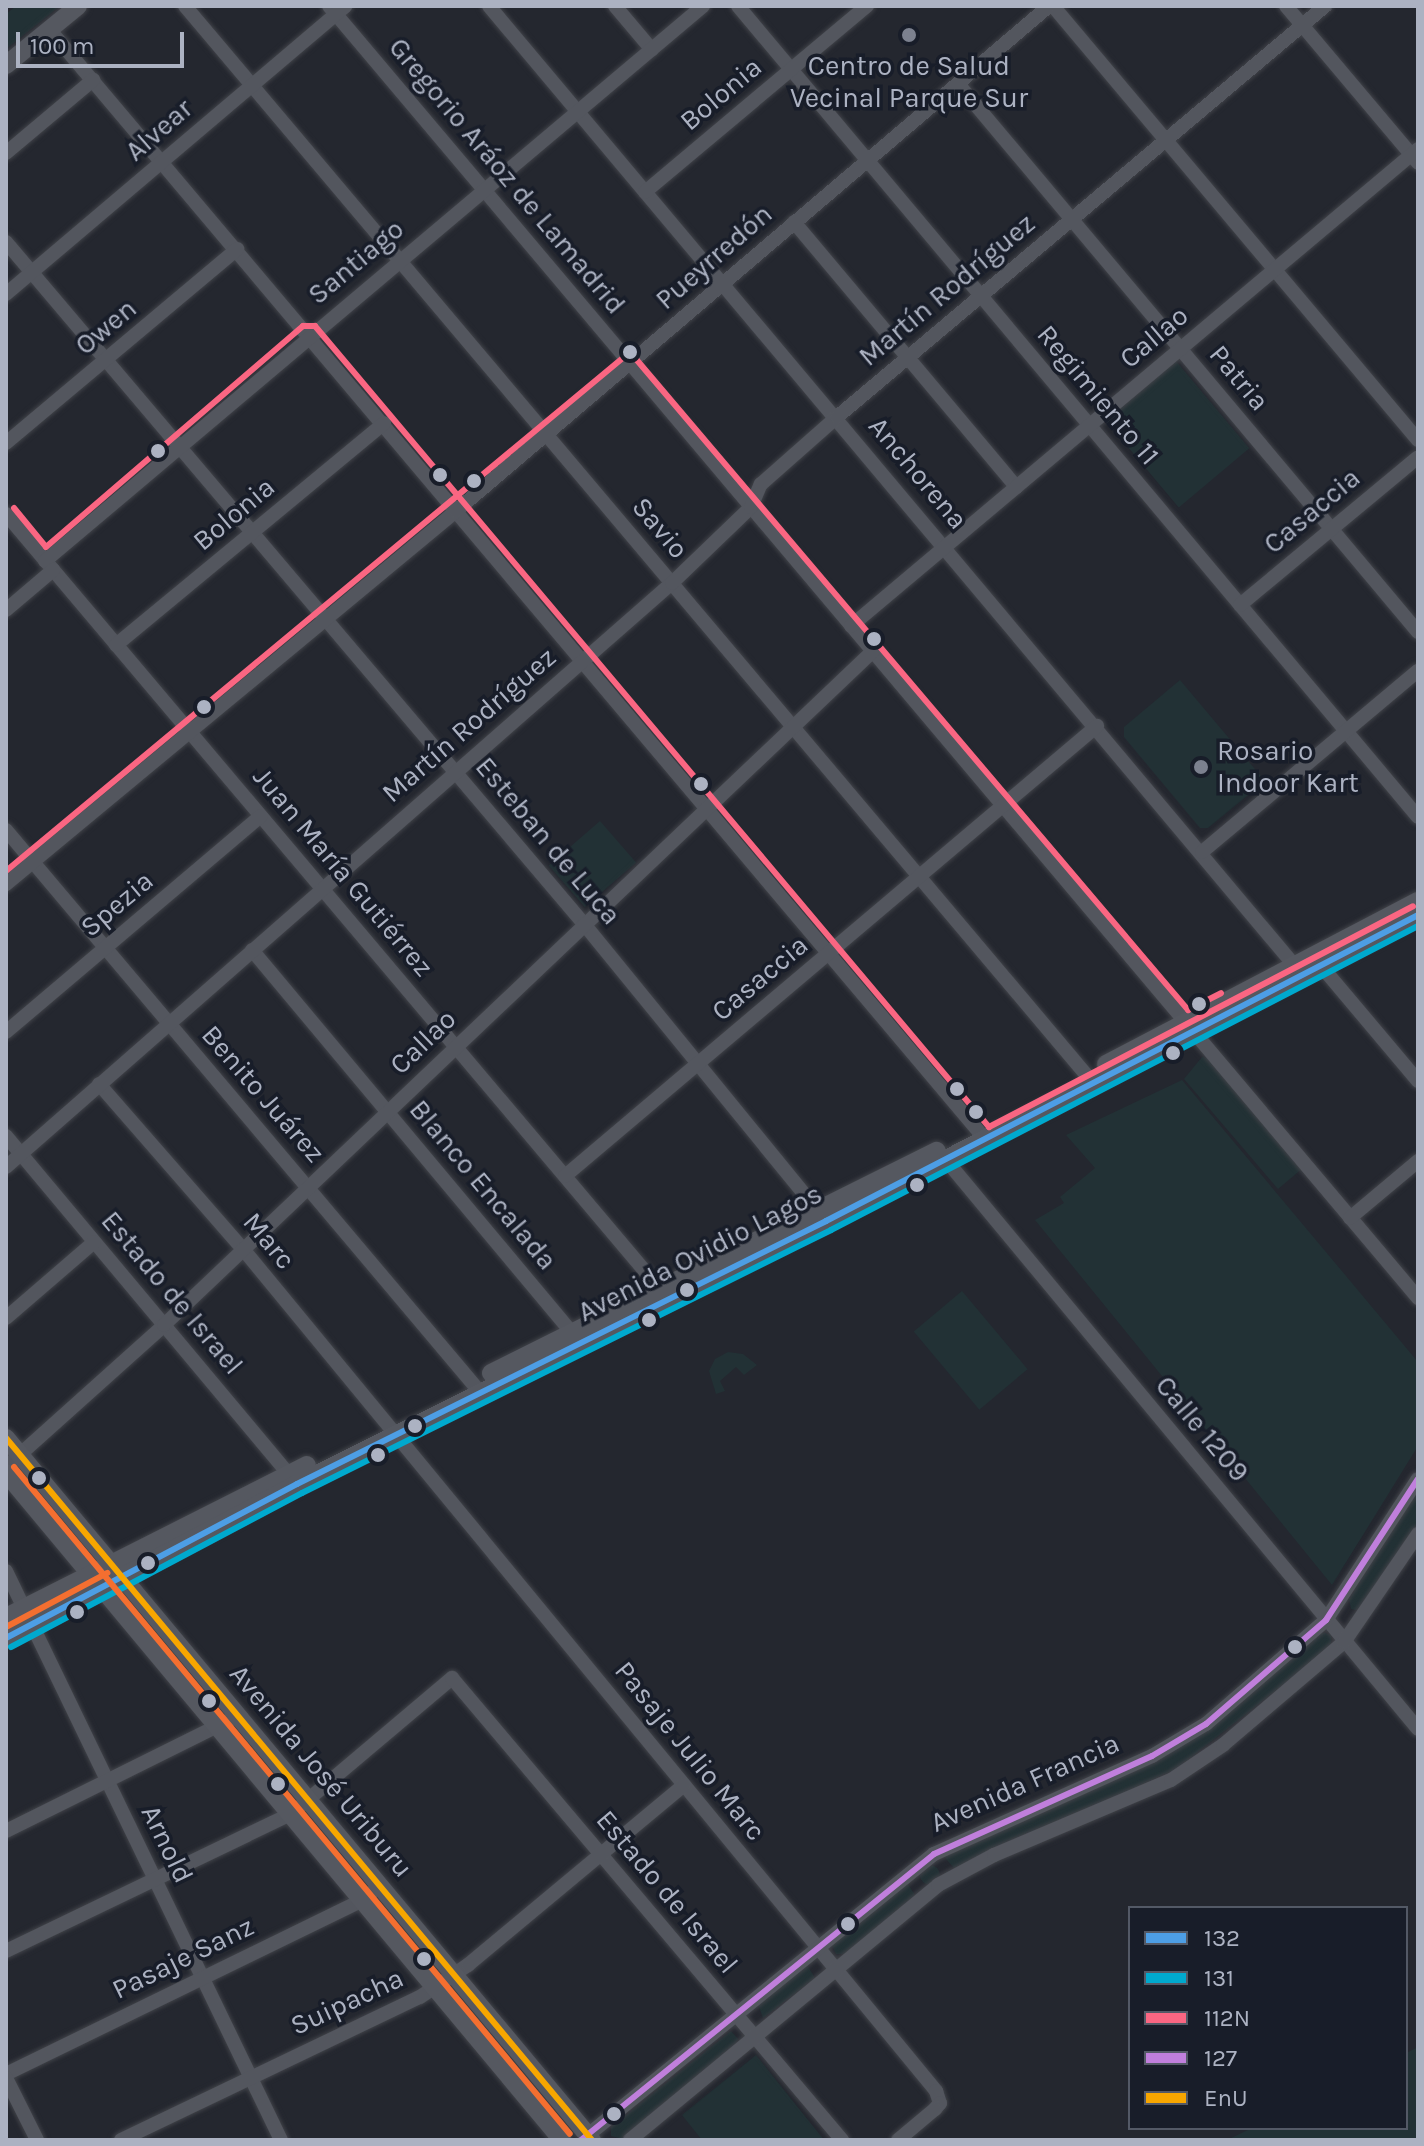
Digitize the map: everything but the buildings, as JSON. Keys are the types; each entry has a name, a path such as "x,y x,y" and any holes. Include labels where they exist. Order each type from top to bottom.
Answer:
{"main road":[{"path":"6,65 78,6"},
{"name":"Avenida Ovidio Lagos","path":"6,1638 28,1616 116,1570 983,1135 1300,971 1418,901"},
{"name":"Avenida Ovidio Lagos","path":"1300,971 1322,967 1418,915"},
{"name":"Avenida Ovidio Lagos","path":"822,1216 946,1160 983,1135"},
{"name":"Avenida José Uriburu","path":"6,1438 13,1461 116,1570 587,2138"},
{"name":"Avenida José Uriburu","path":"6,1473 562,2140"},
{"name":"Avenida Ovidio Lagos","path":"6,1617 28,1616"}],"street":[{"name":"Savio","path":"185,6 1090,1080"},
{"name":"Anchorena","path":"489,6 725,283 1300,971"},
{"path":"615,6 652,50"},
{"name":"Santiago","path":"6,610 49,565 310,334 703,6"},
{"name":"Regimiento 11","path":"738,6 1418,817"},
{"name":"Bolonia","path":"645,192 867,6"},
{"path":"1051,6 1418,440"},
{"name":"Pueyrredón","path":"6,884 323,615 456,511 1051,6"},
{"path":"1286,6 1416,156"},
{"name":"Martín Rodríguez","path":"6,1167 672,583 751,507 761,484 837,417 1164,138 1325,6"},
{"name":"Alvear","path":"6,294 337,9"},
{"name":"Gregorio Aráoz de Lamadrid","path":"337,9 483,189 1418,1298"},
{"path":"49,29 585,659 983,1135"},
{"path":"6,153 93,80"},
{"name":"Patria","path":"959,85 1418,632"},
{"name":"Callao","path":"851,626 1275,269 1416,156"},
{"path":"794,222 1016,487"},
{"name":"Esteban de Luca","path":"6,242 584,924 822,1216"},
{"name":"Owen","path":"6,443 237,249"},
{"name":"Bolonia","path":"116,645 384,423"},
{"name":"Casaccia","path":"1240,605 1418,457"},
{"name":"Juan María Gutiérrez","path":"6,514 665,1294"},
{"name":"Callao","path":"13,1461 164,1325 873,651"},
{"path":"1202,852 1418,671"},
{"name":"Casaccia","path":"565,1176 1097,726"},
{"name":"Spezia","path":"6,1032 261,816"},
{"name":"Benito Juárez","path":"6,830 477,1387"},
{"name":"Blanco Encalada","path":"252,950 576,1338"},
{"path":"1322,967 1418,1081"},
{"name":"Marc","path":"99,1084 243,1249 392,1430"},
{"name":"Estado de Israel","path":"6,1136 293,1479"},
{"name":"Calle 1209","path":"946,1160 1418,1729"},
{"path":"1350,1218 1418,1161"},
{"path":"6,1318 94,1242"},
{"name":"Pasaje Julio Marc","path":"392,1430 936,2091 940,2103 898,2140"},
{"name":"Avenida Francia","path":"587,2138 735,2013 934,1854 1191,1735 1326,1620 1418,1479"},
{"name":"Avenida Francia","path":"630,2140 835,1969 949,1879 1197,1764 1344,1642 1418,1534"},
{"name":"Arnold","path":"6,1571 281,2140"},
{"name":"Estado de Israel","path":"308,1800 452,1678 842,2140"},
{"path":"6,1831 238,1716"},
{"name":"Suipacha","path":"121,2140 435,1987 684,1785"},
{"path":"6,1951 291,1814 308,1800"},
{"name":"Pasaje Sanz","path":"6,2076 362,1900 380,1886"},
{"path":"6,2076 37,2140"}],"shaded area":[{"path":"16,6 60,6 6,49 6,14"},
{"path":"1176,361 1249,448 1179,507 1106,420"},
{"name":"Rosario Indoor Kart","path":"1180,680 1265,781 1208,828 1200,828 1124,737 1124,727"},
{"path":"600,821 636,863 585,907 549,866"},
{"path":"1202,1057 1209,1058 1303,1168 1278,1189 1184,1079"},
{"path":"1182,1080 1418,1362 1418,1446 1332,1585 1035,1220 1064,1203 1060,1197 1095,1168 1066,1135"},
{"path":"962,1291 1028,1369 979,1410 914,1331"},
{"path":"728,1352 743,1354 757,1365 744,1375 736,1367 720,1381 725,1391 716,1394 709,1371 715,1359"},
{"path":"1418,1491 1418,1523 1360,1611 1351,1609 1349,1599"},
{"path":"1322,1632 1331,1635 1331,1647 1176,1769 955,1869 946,1859 946,1854 1132,1773"},
{"path":"926,1865 934,1865 940,1875 934,1885 926,1885 920,1879 920,1871"},
{"path":"907,1883 915,1895 845,1954 836,1954 832,1945"},
{"path":"807,1965 815,1978 763,2018 758,2004"},
{"path":"731,2031 738,2039 734,2047 623,2139 611,2136 611,2127"},
{"path":"1418,2047 1418,2140 1227,2140 1248,2130 1408,2130 1408,2052"},
{"path":"756,2055 824,2140 702,2140 682,2115"}],"transit line":[{"name":"112N","path":"14,508 46,547 303,326 315,326 989,1127 1413,906"},
{"name":"112N","path":"6,871 630,352 1188,1010 1221,993"},
{"name":"132","path":"6,1638 297,1484 826,1221 1418,915"},
{"name":"131","path":"11,1647 302,1493 831,1230 1418,926"},
{"name":"EnU","path":"6,1438 592,2140"},
{"path":"14,1467 570,2134"},
{"name":"127","path":"581,2140 934,1854 1152,1756 1206,1724 1326,1620 1418,1479"},
{"path":"6,1627 107,1573"}],"place":[{"name":"Centro de Salud Vecinal Parque Sur","path":"909,35"},
{"name":"Rosario Indoor Kart","path":"1201,767"}]}
